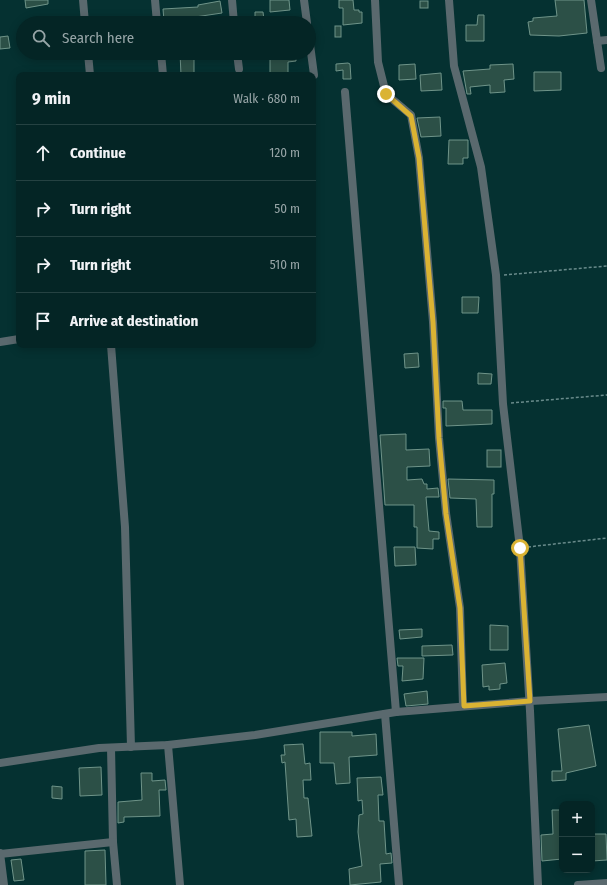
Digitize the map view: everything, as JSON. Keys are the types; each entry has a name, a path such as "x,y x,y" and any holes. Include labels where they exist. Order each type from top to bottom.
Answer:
{"street":[{"path":"83,0 84,16"},
{"path":"155,0 157,16"},
{"path":"232,0 233,16"},
{"path":"304,0 306,16"},
{"path":"375,0 378,62 386,94 411,116 419,158 433,322 439,438 446,514 460,608 464,706"},
{"path":"449,0 454,66 481,167 496,275 503,404 520,548 530,701 538,885"},
{"path":"592,0 601,68"},
{"path":"597,41 607,40"},
{"path":"89,60 90,72"},
{"path":"162,60 163,72"},
{"path":"237,60 238,69"},
{"path":"312,60 314,72"},
{"path":"345,92 396,712"},
{"path":"0,342 16,340"},
{"path":"111,348 125,526 131,747"},
{"path":"0,762 111,748 168,745 255,735 396,712 530,701 607,697"},
{"path":"385,714 399,885"},
{"path":"168,745 180,885"},
{"path":"111,748 113,842 117,885"},
{"path":"4,885 0,853 113,842"},
{"path":"578,885 607,883"}],"path":[{"path":"496,275 607,266"},
{"path":"503,404 607,396"},
{"path":"520,548 607,538"}],"building":[{"path":"25,0 48,0 48,4 26,8"},
{"path":"270,0 289,0 290,10 270,12"},
{"path":"339,0 353,0 354,10 359,10 359,12 362,12 362,23 343,25 343,8 339,8"},
{"path":"555,0 584,0 587,33 559,36 530,35 528,22 533,21 533,18 557,16"},
{"path":"220,1 222,13 202,16 164,16 163,9 198,7 198,5"},
{"path":"420,1 428,1 428,8 420,8"},
{"path":"255,12 263,12 264,16 255,16"},
{"path":"478,15 484,15 484,41 466,41 466,25 477,25"},
{"path":"335,26 341,26 341,37 335,37"},
{"path":"8,36 10,48 0,49 0,37"},
{"path":"180,60 194,60 194,72 181,72"},
{"path":"270,60 296,60 288,62 288,72 270,72"},
{"path":"336,64 350,64 351,79 343,79 343,70 336,71"},
{"path":"415,64 416,79 399,80 399,65"},
{"path":"513,64 514,79 504,80 505,92 490,93 490,85 470,87 471,94 467,94 463,71 490,69 490,65"},
{"path":"534,72 561,72 561,90 534,91"},
{"path":"441,73 442,90 421,91 420,75"},
{"path":"440,117 441,136 421,137 417,118"},
{"path":"449,140 468,140 468,158 463,158 463,164 448,164"},
{"path":"462,297 479,297 478,313 462,313"},
{"path":"418,353 419,367 405,368 404,354"},
{"path":"478,373 492,374 491,384 478,384"},
{"path":"443,401 462,401 463,410 492,410 492,424 446,426 446,408 443,408"},
{"path":"406,434 406,450 429,449 430,466 407,467 407,480 422,479 424,484 427,484 427,489 438,488 439,497 426,497 429,531 439,532 439,539 433,539 433,549 417,548 417,527 414,527 414,505 385,505 380,435"},
{"path":"487,450 501,450 501,467 487,467"},
{"path":"448,479 494,480 494,494 492,494 492,527 477,527 476,499 450,498"},
{"path":"394,547 415,547 416,565 395,566"},
{"path":"490,625 508,626 508,650 490,650"},
{"path":"422,629 422,637 400,639 399,630"},
{"path":"452,645 453,655 422,656 422,646"},
{"path":"397,658 424,658 423,679 402,681 403,666 398,666"},
{"path":"505,663 507,683 500,684 500,689 489,690 489,686 483,687 482,665"},
{"path":"427,691 428,704 406,706 404,694"},
{"path":"589,725 596,766 566,773 566,780 552,781 552,771 562,771 558,729"},
{"path":"320,732 352,732 352,736 376,734 377,755 349,757 350,783 336,784 334,763 320,763"},
{"path":"303,744 305,764 310,763 311,780 303,780 304,798 308,798 312,836 297,837 296,819 289,820 285,762 282,763 281,755 285,755 284,745"},
{"path":"101,767 102,795 80,796 79,768"},
{"path":"141,773 152,773 152,781 165,780 166,790 159,790 160,816 124,817 124,822 118,823 118,802 142,800"},
{"path":"381,777 383,795 378,795 379,821 384,821 386,854 391,853 392,863 380,864 381,882 350,885 349,869 362,866 358,832 359,815 363,814 362,800 358,801 357,778"},
{"path":"52,786 62,787 62,799 52,798"},
{"path":"552,810 559,810 559,859 542,861 541,835 553,834"},
{"path":"595,834 606,834 607,860 595,861"},
{"path":"105,850 106,885 85,885 85,851"},
{"path":"21,859 24,880 14,881 11,860"}],"route":[{"path":"386,94 411,116 419,158 433,322 439,438 446,514 460,608 464,706 530,701 520,548"}]}
